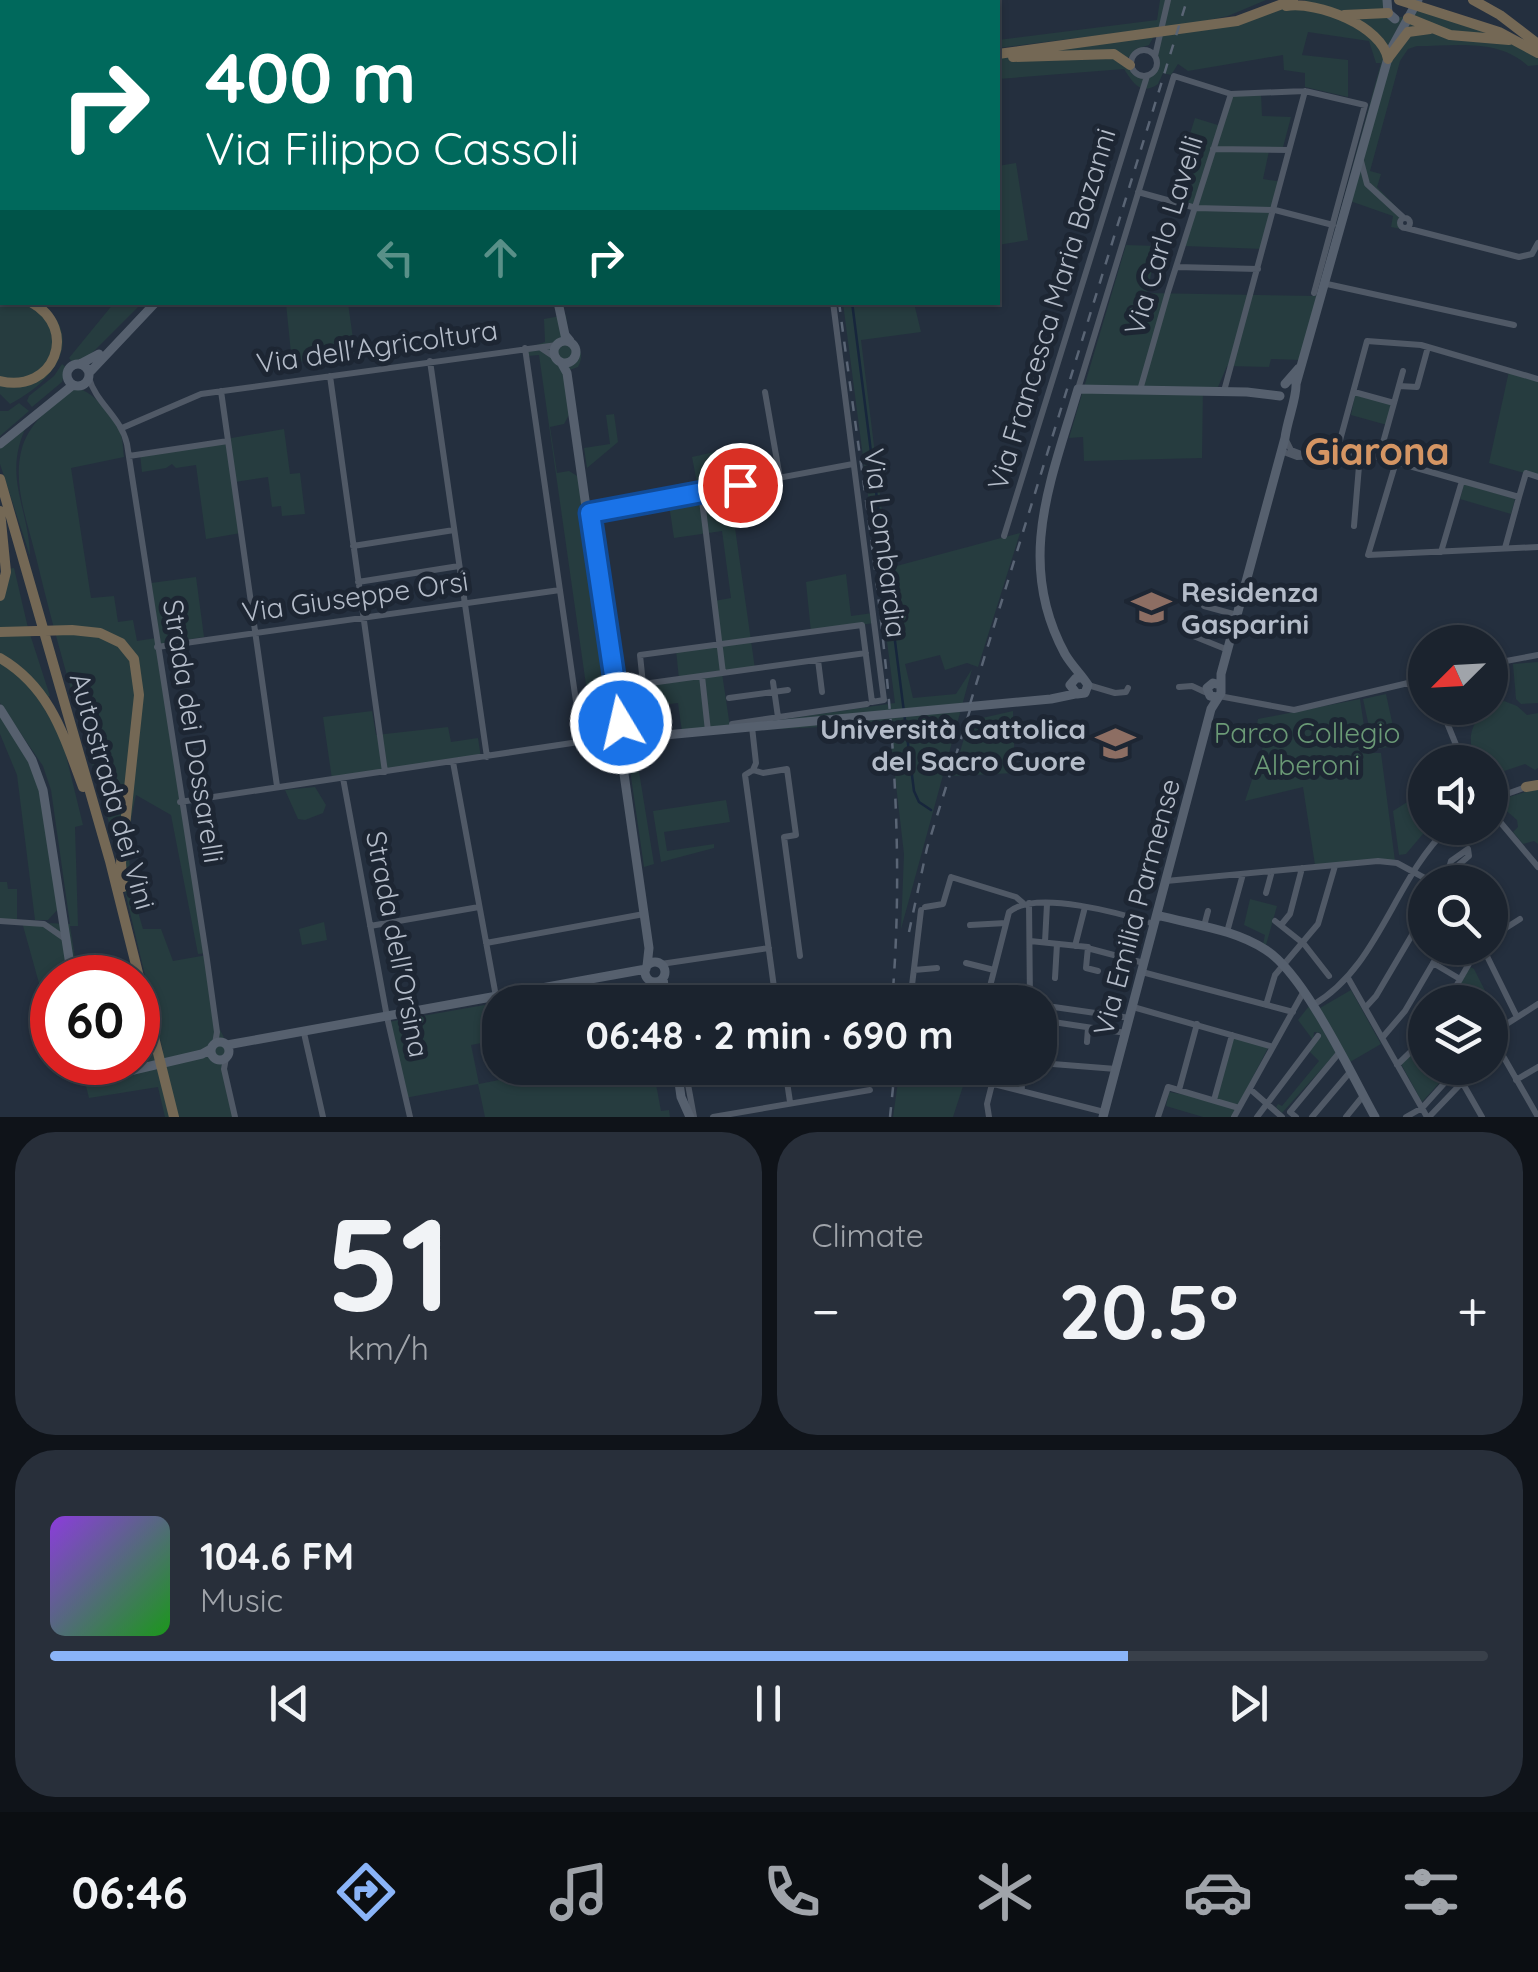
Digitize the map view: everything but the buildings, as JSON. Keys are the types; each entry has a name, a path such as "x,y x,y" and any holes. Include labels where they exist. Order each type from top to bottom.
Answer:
{"highway":[{"path":"1257,14 1293,0"},
{"path":"1399,0 1500,29 1538,54"},
{"path":"1419,0 1538,44"},
{"path":"1474,0 1538,44"},
{"path":"1204,25 1274,1"},
{"path":"1000,56 1204,25 1296,4 1310,4 1333,13 1381,40 1389,56 1408,32 1435,29"},
{"path":"1333,13 1399,17 1458,36 1510,40 1538,54"},
{"path":"1000,56 1114,54 1134,70"},
{"path":"0,381 14,384 32,380 45,372 55,356 55,326 36,305"},
{"name":"Autostrada dei Vini","path":"0,480 132,955"},
{"name":"Autostrada dei Vini","path":"0,498 131,955"},
{"path":"0,511 6,572 0,596"},
{"path":"0,632 100,633 116,639 130,653 138,672 139,705 121,872 134,955"},
{"path":"0,658 28,679 48,704 62,729 88,802"},
{"name":"Autostrada dei Vini","path":"160,1071 171,1117"}],"main road":[{"path":"1387,0 1399,17"},
{"name":"Via Emilia Parmense","path":"1104,1115 1214,689 1277,467 1286,454 1286,392 1304,362 1350,197 1352,171 1360,160 1399,17 1419,0"},
{"path":"82,382 69,368 103,350 150,305"},
{"path":"0,442 66,388 82,382 150,305"},
{"path":"558,305 565,335 576,351 563,360"},
{"path":"561,322 557,344 567,373 616,719 657,970"},
{"path":"557,344 572,343"},
{"path":"563,360 590,513 649,948 663,985"},
{"path":"80,364 82,382"},
{"path":"621,740 1046,699 1078,685 1042,590 1039,541 1044,505 1078,390 1286,392"},
{"path":"0,709 32,760 43,790 62,904 60,921 69,955"},
{"path":"1156,919 1227,932 1263,948 1284,966 1304,992 1376,1117"},
{"path":"576,985 657,970"},
{"path":"160,1064 482,1003"},
{"path":"677,1085 678,1098 690,1117"}],"street":[{"path":"1134,70 1147,76 1156,67 1154,56 1168,0"},
{"path":"1139,95 1134,54 1157,40"},
{"path":"1144,50 1154,56"},
{"name":"Via Francesca Maria Bazanni","path":"1004,536 1147,76"},
{"path":"1078,390 1174,76 1231,94 1305,91 1224,392"},
{"name":"Via Emilia Parmense","path":"1305,91 1365,105 1352,171 1314,294"},
{"name":"Via Carlo Lavelli","path":"1140,390 1231,94"},
{"path":"1213,149 1289,150"},
{"path":"1360,160 1371,188 1405,222 1519,258 1532,254 1538,243"},
{"path":"1350,197 1360,189 1371,188"},
{"path":"1138,192 1196,208 1275,210 1333,225"},
{"path":"1176,267 1258,269"},
{"path":"1327,284 1514,325"},
{"name":"Via Lombardia","path":"719,644 862,625 872,702 884,700 833,305"},
{"path":"1336,455 1367,341 1428,347 1538,379"},
{"name":"Via dell'Agricoltura","path":"220,392 557,344"},
{"name":"Via dell'Agricoltura","path":"540,347 563,360"},
{"path":"1399,386 1417,388 1428,347"},
{"path":"525,348 582,744"},
{"path":"430,362 487,757"},
{"path":"1379,458 1403,371"},
{"path":"330,376 385,772"},
{"name":"Strada dei Dossarelli","path":"82,382 117,418 129,456 219,1053 235,1117"},
{"path":"124,432 133,423 202,394 220,392 277,786"},
{"path":"765,392 780,478"},
{"path":"1354,392 1394,403"},
{"path":"117,418 133,423"},
{"path":"1285,438 1292,450 1310,456"},
{"path":"129,456 228,441"},
{"path":"1286,454 1360,454 1519,497"},
{"path":"1354,526 1360,454"},
{"path":"1396,462 1368,556 1538,547"},
{"path":"590,513 853,464"},
{"path":"1505,548 1526,474 1538,477"},
{"path":"1441,552 1462,481"},
{"path":"701,492 723,673"},
{"path":"353,546 454,530"},
{"path":"358,582 459,566"},
{"name":"Via Giuseppe Orsi","path":"158,647 560,590"},
{"path":"1204,606 1238,615"},
{"path":"1186,633 1228,650"},
{"path":"719,644 640,655 643,684 866,652"},
{"path":"1508,660 1535,654"},
{"path":"818,660 822,692"},
{"path":"702,676 708,732"},
{"path":"773,682 778,717"},
{"path":"1179,687 1214,689 1294,710 1408,683"},
{"path":"1078,685 1115,693 1126,692 1128,688"},
{"path":"728,698 788,690"},
{"path":"732,724 866,704"},
{"path":"752,727 756,763 745,775 773,985"},
{"path":"180,802 621,740"},
{"path":"453,762 493,985"},
{"path":"753,770 763,773 787,769 796,835 784,837 800,956"},
{"name":"Strada dell'Orsina","path":"344,778 409,1117"},
{"path":"1508,794 1532,786"},
{"path":"1508,831 1538,867"},
{"path":"1166,882 1378,861 1408,868"},
{"path":"1266,1004 1270,984 1318,924 1335,865"},
{"path":"1302,868 1290,914 1278,923 1304,944 1329,976"},
{"path":"1266,894 1272,871"},
{"path":"1227,932 1243,874"},
{"path":"912,985 923,909 943,904 951,877 1026,903"},
{"path":"1312,1006 1348,978 1408,877"},
{"path":"990,985 1011,910 1026,903 1085,907 1156,919"},
{"path":"1026,903 1030,941 1028,985"},
{"path":"1045,942 1047,904"},
{"path":"370,926 479,907"},
{"path":"1075,946 1085,907"},
{"path":"1204,926 1208,911"},
{"path":"486,943 644,914"},
{"path":"1508,927 1520,919"},
{"path":"0,921 60,921"},
{"path":"55,928 60,921"},
{"path":"970,925 1006,923"},
{"path":"44,924 55,928 68,942"},
{"path":"1030,941 1088,947 1086,968 1098,971"},
{"path":"1366,1008 1408,943"},
{"path":"1055,978 1057,944"},
{"path":"657,970 768,948"},
{"path":"1091,949 1293,1012"},
{"path":"966,963 994,970"},
{"path":"1382,1038 1405,1011 1432,965"},
{"path":"1436,965 1460,979"},
{"path":"1456,985 1468,965"},
{"path":"1491,965 1517,1016"},
{"path":"914,970 937,968"},
{"path":"1348,978 1428,1117 1459,1085"},
{"path":"1234,1117 1304,992"},
{"path":"1508,1022 1535,1006 1538,1021"},
{"path":"1132,1007 1274,1046"},
{"path":"1057,1008 1130,1018"},
{"path":"1057,1023 1126,1033"},
{"path":"1180,1090 1197,1024"},
{"path":"1086,1042 1088,1028"},
{"path":"304,1035 323,1117"},
{"path":"1214,1100 1232,1035"},
{"path":"1257,1117 1318,1036"},
{"path":"1296,1117 1290,1112 1338,1053"},
{"path":"1398,1065 1408,1055"},
{"path":"1057,1064 1116,1069"},
{"path":"1508,1066 1538,1117"},
{"path":"1516,1080 1538,1068"},
{"path":"1312,1117 1350,1072"},
{"path":"687,1085 690,1117"},
{"path":"788,1085 790,1102"},
{"path":"989,1117 987,1104 992,1085"},
{"path":"996,1085 1104,1115"},
{"path":"1022,1085 1022,1092"},
{"path":"1406,1117 1422,1108 1443,1085"},
{"path":"1464,1085 1482,1117"},
{"path":"1158,1117 1166,1088 1239,1108"},
{"path":"1250,1089 1282,1117"},
{"path":"713,1117 870,1090"},
{"path":"1346,1117 1364,1096"}],"green space":[{"path":"1160,0 1266,0 1228,16 1195,23 1192,30 1307,0 1383,0 1390,2 1389,8 1396,17 1406,17 1412,8 1487,28 1538,57 1538,65 1528,66 1490,47 1408,49 1400,61 1370,171 1381,174 1377,187 1405,216 1397,220 1402,229 1391,227 1393,216 1350,201 1303,360 1271,359 1269,367 1227,366 1218,387 1203,387 1202,458 1084,461 1083,437 1069,438 1126,245 1157,246 1147,293 1317,296 1381,63 1376,63 1369,41 1308,32 1302,55 1348,60 1348,97 1305,87 1305,73 1284,70 1283,55 1188,71 1178,64 1171,75 1163,73 1158,84 1147,89 1134,83 1124,69 1000,79 1000,58 1154,36 1149,45 1136,49 1128,58 1132,74 1142,79 1150,77 1159,66 1156,28 1000,48 1000,40 1157,20"},
{"path":"1261,94 1262,116 1291,117 1283,147 1269,151 1263,179 1282,182 1264,249 1184,246 1196,207 1169,200 1195,118 1221,126 1230,95"},
{"path":"1016,163 1028,240 1000,245 1000,166"},
{"path":"0,305 30,306 45,315 49,323 52,357 29,380 0,379"},
{"path":"35,305 44,305 55,318 62,332 62,347 50,373 10,404 0,394 0,383 39,379 59,340"},
{"path":"112,305 140,305 89,356 72,362 69,358"},
{"path":"286,305 348,305 355,353 292,363"},
{"path":"843,305 914,305 921,332 861,340 889,568 1020,533 978,667 967,663 945,670 940,655 905,664 913,698 956,694 972,669 901,929 904,854 889,724 759,730 758,723 895,703"},
{"path":"566,315 568,332 581,356 578,367 564,372 570,413 564,424 550,427 557,473 569,471 579,477 614,726 609,735 594,741 539,355 527,356 525,349 545,342 544,319"},
{"path":"62,364 66,367 62,382 32,407 27,401 29,396 54,376"},
{"path":"1509,371 1538,379 1538,477 1489,463"},
{"path":"73,388 80,389 101,404 122,438 124,457 71,468 91,598 114,596 118,622 133,620 137,641 156,638 207,953 198,954 171,815 136,795 129,847 134,894 143,929 161,929 173,961 207,955 218,1026 230,1049 226,1062 235,1117 165,1117 158,1087 89,1098 86,1085 160,1085 160,955 140,955 123,883 142,685 131,651 119,638 103,630 129,655 137,677 119,860 20,491 19,465 24,441 41,416"},
{"path":"1355,395 1394,405 1387,425 1351,415"},
{"path":"19,403 29,411 0,436 0,411 8,411"},
{"path":"614,414 618,442 587,468 584,448 610,444 606,415"},
{"path":"28,423 20,442 17,475 30,556 0,464 0,446"},
{"path":"284,429 290,474 300,473 305,514 282,516 281,506 272,507 268,477 235,482 241,533 206,539 196,465 176,468 172,464 142,472 140,454"},
{"path":"714,452 718,478 697,483 692,457"},
{"path":"1464,484 1515,499 1511,514 1460,499"},
{"path":"735,487 740,527 735,528 755,669 722,673 730,727 682,732 678,703 636,708 639,736 626,724 620,695 640,693 640,684 679,679 676,650 719,644 714,601 731,598 722,531 674,538 668,498"},
{"path":"14,568 50,696 47,697 0,655 0,600 7,569"},
{"path":"846,574 851,616 873,613 874,623 811,632 806,582"},
{"path":"196,577 204,637 160,644 151,583"},
{"path":"0,661 31,686 62,739 83,825 75,827 78,926 70,926 75,955 31,955 22,922 70,924 51,790 43,766 0,703"},
{"path":"1538,662 1538,703 1521,704 1516,699 1513,664"},
{"path":"1386,694 1397,745 1374,750 1363,699"},
{"name":"Parco Collegio Alberoni","path":"1360,699 1368,753 1381,753 1395,861 1315,865 1303,787 1245,801 1267,734 1256,730 1258,719"},
{"path":"1508,703 1527,715 1538,713 1538,768 1525,764 1508,770 1508,745 1472,745 1474,725 1508,725"},
{"path":"372,711 376,735 448,727 451,742 478,738 481,758 332,779 323,717"},
{"path":"1013,711 1015,773 953,776 969,721"},
{"path":"0,714 31,765 42,795 59,908 48,920 35,920 17,775 0,734"},
{"path":"635,747 654,864 644,867 629,763"},
{"path":"315,787 326,805 323,813 298,819 285,790"},
{"path":"1538,788 1538,844 1523,844 1513,832 1518,827 1517,820 1508,812 1508,797"},
{"path":"726,800 730,822 664,832 667,851 714,844 714,848 661,862 653,811"},
{"path":"1408,802 1408,845 1414,845 1406,854 1399,855 1393,811"},
{"path":"0,882 7,882 8,889 17,889 17,922 0,920"},
{"path":"1250,899 1277,906 1266,945 1265,935 1244,925"},
{"path":"324,922 327,940 302,945 299,929"},
{"path":"1470,967 1482,985 1461,985"},
{"path":"1351,990 1381,1044 1350,1062 1320,1008"},
{"path":"482,1005 482,1043 471,1045 479,1084 656,1085 661,1111 669,1110 670,1117 485,1117 478,1084 405,1098 388,1022"},
{"path":"1309,1006 1336,1053 1282,1113 1276,1107 1278,1104 1282,1106 1319,1061 1309,1051 1321,1033 1314,1032 1313,1040 1298,1020"},
{"path":"1232,1035 1268,1048 1232,1117 1203,1117 1166,1106 1169,1092 1214,1100"},
{"path":"1408,1057 1408,1077 1401,1064"},
{"path":"898,1085 963,1085 953,1117 893,1117"},
{"path":"998,1085 1021,1085 1022,1091"},
{"path":"1413,1085 1438,1085 1422,1102"}],"waterway":[{"path":"852,305 914,791 919,802 931,810"}],"railway":[{"path":"970,704 1187,0"},
{"path":"839,305 874,564 892,739 897,914 893,985"},
{"path":"909,932 927,848 970,710"},
{"path":"890,1117 893,1085"}],"place":[{"name":"Residenza Gasparini","path":"1151,607"},
{"name":"Università Cattolica del Sacro Cuore","path":"1116,744"}],"district":[{"name":"Giarona","path":"1377,451"}],"route":[{"path":"621,723 590,513 740,485"}]}
